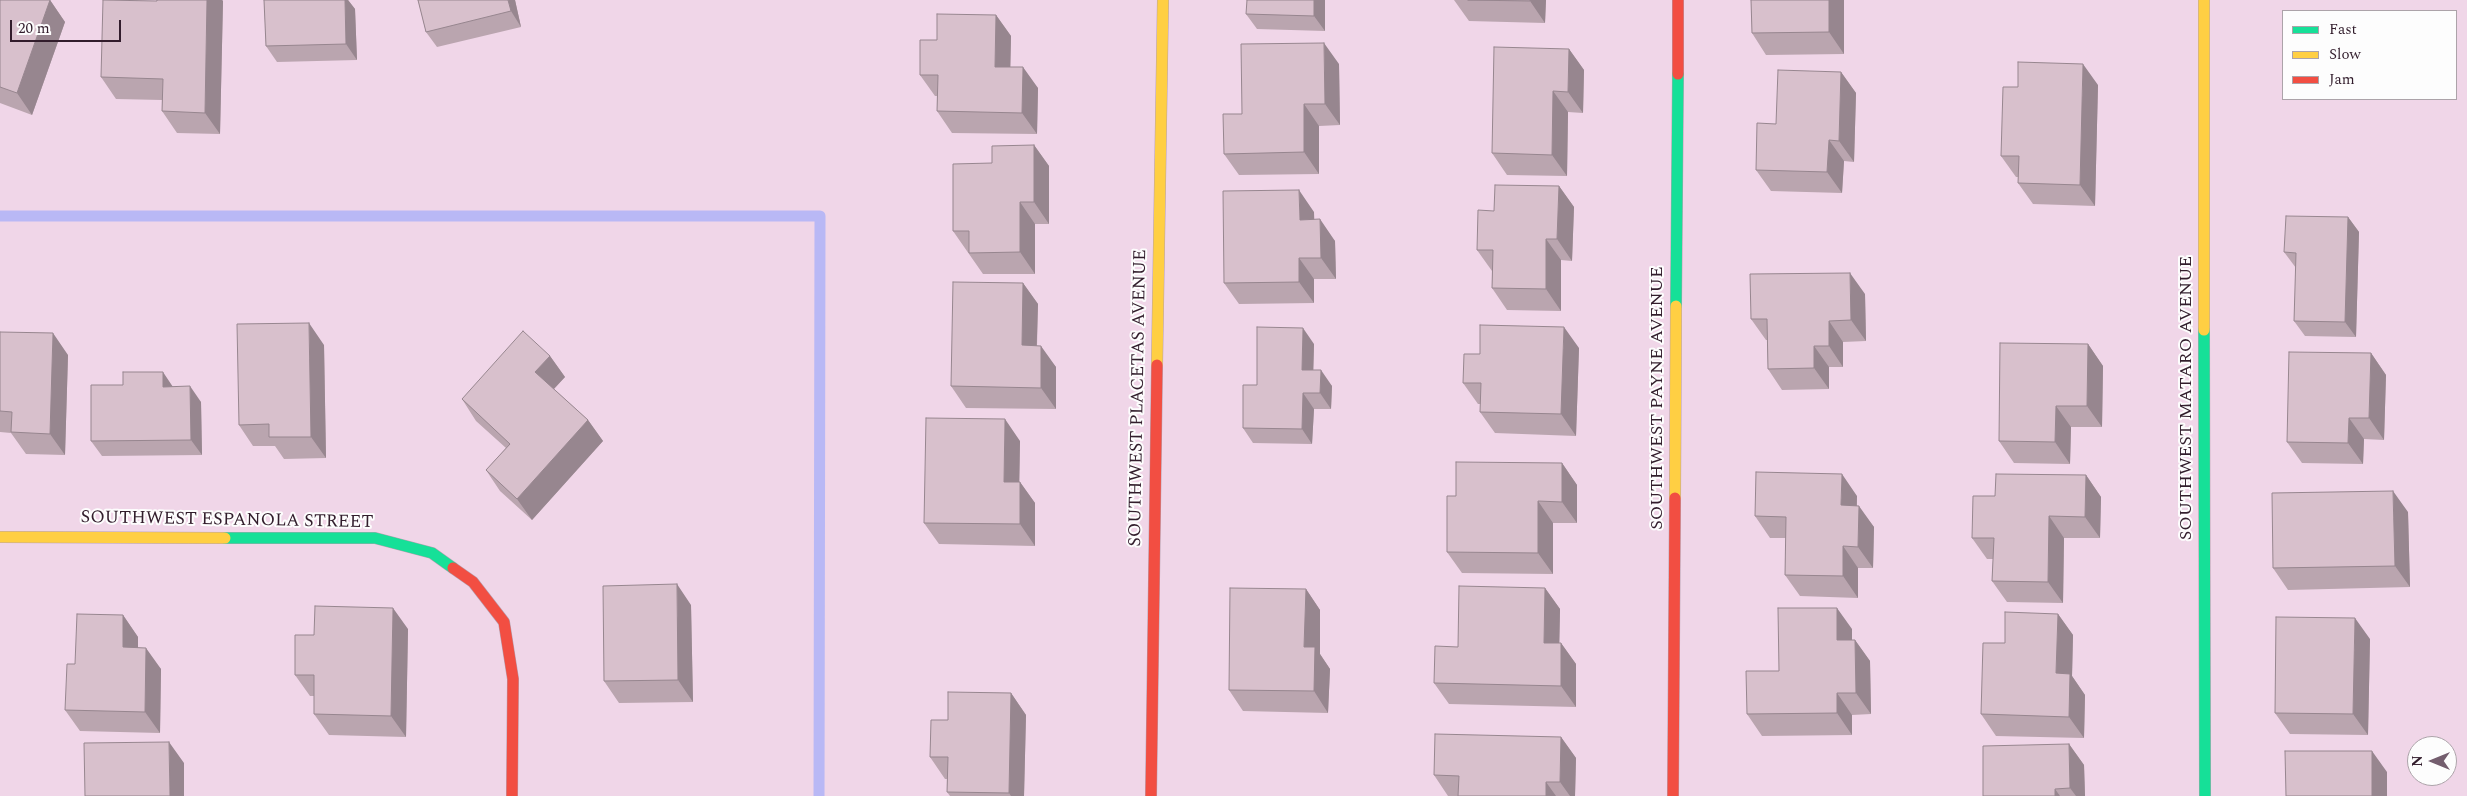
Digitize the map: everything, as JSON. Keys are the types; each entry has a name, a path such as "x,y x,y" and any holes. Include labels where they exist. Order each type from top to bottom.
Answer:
{"street":[{"name":"SOUTHWEST PLACETAS AVENUE","path":"1151,796 1163,0"},
{"name":"SOUTHWEST PAYNE AVENUE","path":"1673,796 1678,0"},
{"name":"SOUTHWEST MATARO AVENUE","path":"2204,0 2205,796"},
{"name":"SOUTHWEST ESPANOLA STREET","path":"0,537 376,538 432,554 473,582 504,622 513,679 512,796"}],"building":[{"path":"0,0 50,0 17,93 0,87"},
{"path":"103,0 207,0 205,113 162,111 163,79 101,77"},
{"path":"264,0 345,0 346,44 266,46"},
{"path":"418,0 508,0 511,11 426,32"},
{"path":"1247,0 1314,0 1314,16 1246,14"},
{"path":"1468,0 1530,0 1530,1"},
{"path":"1751,0 1829,0 1829,32 1752,33"},
{"path":"937,14 996,15 995,67 1023,67 1022,113 937,111 938,75 920,75 920,40 937,40"},
{"path":"1324,43 1325,104 1304,104 1304,152 1224,154 1223,114 1242,114 1241,44"},
{"path":"1494,47 1569,49 1568,92 1553,91 1552,155 1492,153"},
{"path":"2018,62 2083,64 2080,185 2018,183 2019,156 2001,156 2003,87 2018,87"},
{"path":"1778,70 1841,72 1839,141 1829,140 1827,172 1756,170 1757,123 1776,124"},
{"path":"1034,145 1034,202 1020,202 1020,252 969,253 969,231 953,231 953,164 992,163 992,146"},
{"path":"1495,185 1559,186 1557,239 1546,239 1546,289 1492,288 1493,250 1477,250 1478,210 1494,211"},
{"path":"1299,190 1300,220 1320,219 1321,258 1299,258 1299,282 1224,283 1223,191"},
{"path":"2286,216 2348,217 2345,322 2294,321 2296,253 2284,252"},
{"path":"1850,273 1851,320 1829,321 1829,346 1814,346 1814,368 1768,369 1767,319 1751,319 1750,274"},
{"path":"953,282 1023,283 1022,345 1041,346 1041,388 951,386"},
{"path":"309,323 311,437 269,437 269,424 239,425 237,324"},
{"path":"1480,325 1564,327 1561,414 1480,412 1481,383 1463,383 1464,354 1480,354"},
{"path":"1257,327 1303,328 1302,370 1321,370 1320,393 1303,393 1302,429 1243,428 1243,385 1257,385"},
{"path":"523,331 550,356 535,372 588,420 517,499 486,470 510,444 462,399"},
{"path":"0,332 53,333 50,434 11,432 12,412 0,411"},
{"path":"2000,343 2088,344 2087,406 2056,406 2055,442 1999,441"},
{"path":"2289,352 2371,353 2369,418 2349,418 2348,443 2287,442"},
{"path":"123,372 163,372 163,387 190,386 191,440 91,441 91,385 123,385"},
{"path":"926,418 1005,419 1004,482 1020,482 1020,524 924,523"},
{"path":"1456,462 1562,463 1562,502 1538,501 1538,553 1447,552 1447,496 1456,496"},
{"path":"1756,472 1842,474 1841,505 1859,506 1858,547 1843,546 1843,576 1785,575 1786,517 1755,516"},
{"path":"1996,474 2086,475 2085,517 2049,516 2048,582 1992,581 1994,538 1972,538 1973,496 1995,496"},
{"path":"2393,491 2395,566 2273,568 2272,493"},
{"path":"677,584 678,680 604,681 603,586"},
{"path":"1459,586 1545,588 1544,643 1561,643 1561,686 1434,683 1435,646 1458,647"},
{"path":"1230,588 1306,589 1304,647 1315,647 1314,691 1229,690"},
{"path":"315,606 393,608 391,716 314,714 314,675 295,675 295,635 314,635"},
{"path":"1778,608 1837,608 1837,640 1855,640 1856,693 1837,693 1837,713 1747,714 1746,671 1779,671"},
{"path":"2005,612 2058,614 2056,673 2070,674 2069,717 1981,714 1983,643 2005,643"},
{"path":"77,614 123,615 123,647 146,648 145,712 65,710 67,664 75,664"},
{"path":"2276,617 2355,618 2353,714 2275,713"},
{"path":"948,692 1011,693 1009,793 947,792 948,757 930,757 931,720 948,720"},
{"path":"1435,734 1561,737 1560,782 1546,782 1546,796 1458,796 1459,776 1434,775"},
{"path":"169,742 170,796 85,796 84,743"},
{"path":"2069,744 2070,788 2055,789 2055,796 1983,796 1983,746"},
{"path":"2285,751 2372,751 2372,796 2286,796"}],"waterway":[{"path":"0,216 820,216 819,796"}],"traffic: fast":[{"path":"1676,306 1678,74"},
{"path":"2204,330 2205,796"},
{"path":"225,538 375,538 432,553 453,568"}],"traffic: slow":[{"path":"1157,365 1163,0"},
{"path":"2204,0 2204,330"},
{"path":"1675,498 1676,306"},
{"path":"0,537 225,538"}],"traffic: jam":[{"path":"1678,0 1678,74"},
{"path":"1151,796 1157,365"},
{"path":"1673,796 1675,498"},
{"path":"453,568 473,582 504,622 513,679 512,796"}]}
